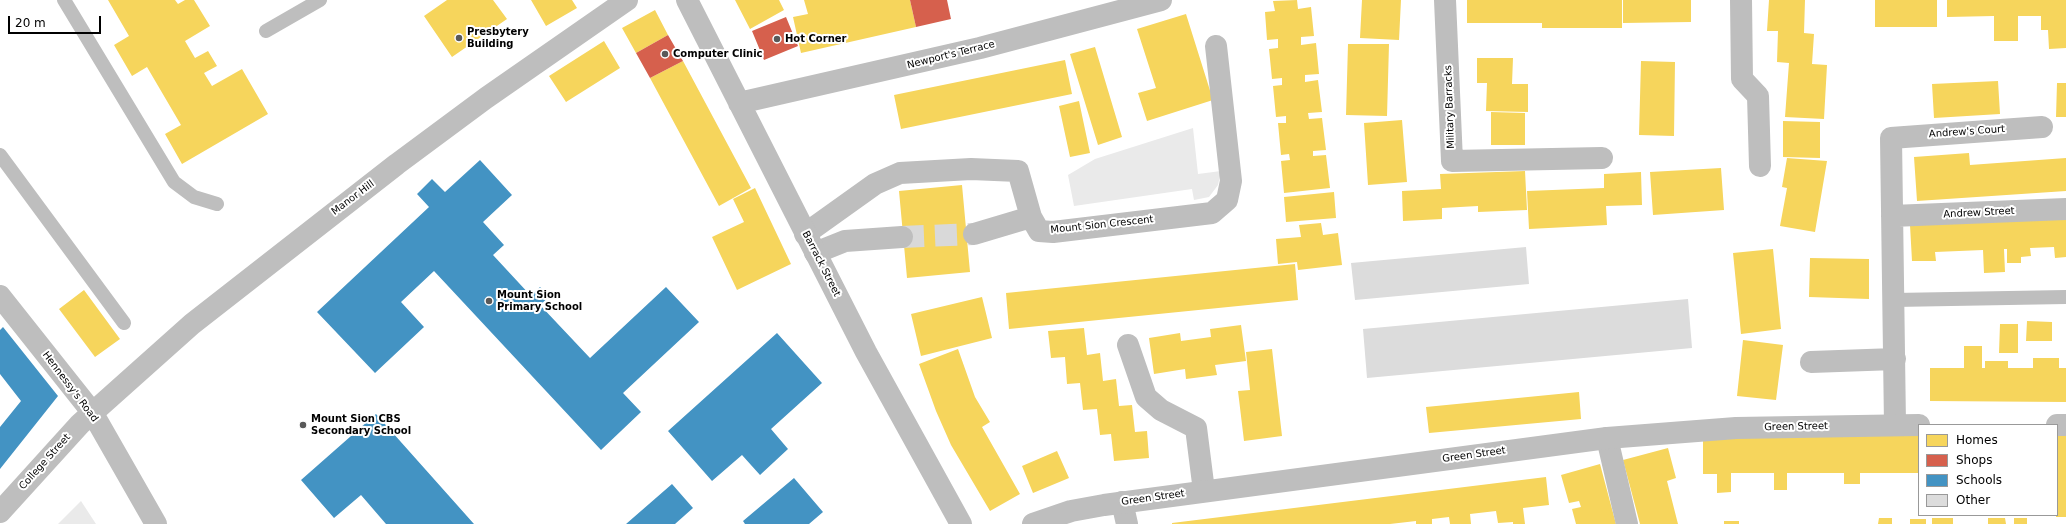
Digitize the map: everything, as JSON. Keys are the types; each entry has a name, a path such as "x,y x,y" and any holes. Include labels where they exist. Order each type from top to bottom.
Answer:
{"street":[{"name":"Manor Hill","path":"92,412 192,324 326,218 486,98 627,0"},
{"name":"Barrack Street","path":"686,0 740,103 815,254 902,419 961,524"},
{"name":"Newport's Terrace","path":"740,103 980,48 1161,0"},
{"name":"Military Barracks","path":"1445,0 1452,161 1602,158"},
{"path":"1741,0 1742,79 1758,96 1760,166"},
{"name":"Mount Sion Crescent","path":"805,234 875,184 900,173 971,169 1018,172 1031,217 1039,231 1054,232 1212,213 1227,200 1231,180 1216,46"},
{"name":"Andrew's Court","path":"1892,216 1891,138 2042,127"},
{"name":"Andrew Street","path":"1892,216 2066,209"},
{"path":"1892,216 1895,425"},
{"path":"974,234 1031,217"},
{"path":"815,254 845,241 902,237"},
{"name":"Hennessy's Road","path":"0,296 92,412 156,524"},
{"path":"1128,345 1146,397 1161,410 1196,428 1204,491"},
{"path":"1811,362 1895,359"},
{"name":"College Street","path":"0,512 52,453 92,412"},
{"name":"Green Street","path":"1033,524 1071,511 1122,502 1606,438 1736,428 1918,425"},
{"path":"1606,438 1627,524"},
{"path":"1122,502 1127,524"}],"lane":[{"path":"64,0 174,182 194,197 217,204"},
{"path":"266,31 320,0"},
{"path":"0,155 124,323"},
{"path":"1894,300 2066,296"}],"shaded area":[{"path":"1193,128 1198,174 1221,171 1218,185 1209,197 1194,200 1192,189 1074,206 1068,175 1095,159"},
{"path":"81,501 96,524 58,524"}],"building: Homes":[{"path":"108,0 175,0 178,4 185,0 194,0 210,26 185,41 195,58 208,51 217,66 204,73 212,86 242,69 268,114 182,164 165,134 181,125 147,67 132,76 114,45 129,36"},
{"name":"Presbytery Building","path":"447,0 493,0 507,19 452,57 424,16"},
{"path":"531,0 572,0 577,8 546,26"},
{"path":"735,0 779,0 784,10 750,29"},
{"path":"804,0 910,0 916,27 801,53 793,17 808,14"},
{"path":"1297,0 1298,9 1311,7 1314,36 1301,37 1301,45 1316,43 1319,74 1305,75 1305,82 1318,80 1322,112 1308,113 1309,119 1322,118 1326,150 1313,151 1313,156 1326,155 1330,188 1284,193 1281,161 1290,160 1289,154 1281,155 1278,123 1286,123 1286,116 1276,117 1273,86 1282,85 1282,78 1272,79 1269,49 1278,48 1278,39 1267,40 1265,12 1275,11 1273,1"},
{"path":"1362,0 1401,0 1399,40 1360,38"},
{"path":"1467,0 1622,0 1622,28 1542,28 1542,23 1467,23"},
{"path":"1623,0 1691,0 1691,22 1623,23"},
{"path":"1769,0 1805,0 1804,33 1814,34 1812,64 1827,65 1824,119 1785,117 1789,63 1777,62 1778,31 1767,31"},
{"path":"1875,0 1937,0 1937,27 1875,27"},
{"path":"1947,0 2066,0 2066,48 2049,49 2048,30 2041,30 2041,16 2018,16 2018,41 1994,41 1994,16 1947,17"},
{"path":"655,10 668,35 636,53 622,28"},
{"path":"1186,14 1213,100 1147,121 1138,93 1156,88 1137,29"},
{"path":"604,41 620,68 566,102 549,76"},
{"path":"1348,44 1389,44 1387,116 1346,115"},
{"path":"1095,47 1122,137 1098,145 1070,54"},
{"path":"1477,58 1513,58 1512,84 1528,84 1528,112 1486,111 1487,83 1477,83"},
{"path":"1065,60 1072,94 901,129 894,95"},
{"path":"683,61 751,188 719,206 650,78"},
{"path":"1641,61 1675,62 1674,136 1639,135"},
{"path":"1998,81 2000,114 1934,118 1932,84"},
{"path":"2057,83 2066,83 2066,117 2056,117"},
{"path":"1079,101 1090,153 1070,157 1059,106"},
{"path":"1491,112 1525,113 1525,145 1491,145"},
{"path":"1402,120 1407,182 1368,185 1364,123"},
{"path":"1783,121 1820,122 1820,158 1783,157"},
{"path":"1969,153 1970,165 2066,158 2066,191 1917,201 1914,157"},
{"path":"1787,158 1827,161 1815,232 1780,226 1787,188 1782,187"},
{"path":"1721,168 1724,210 1653,215 1650,172"},
{"path":"1525,171 1527,210 1478,212 1478,206 1442,208 1442,219 1403,221 1402,191 1441,189 1440,174"},
{"path":"1641,172 1642,205 1606,206 1607,225 1529,229 1527,191 1604,188 1604,174"},
{"path":"962,185 970,272 907,278 899,191"},
{"path":"755,188 791,264 737,290 712,237 744,222 733,199"},
{"path":"1334,192 1336,218 1286,222 1284,197"},
{"path":"2066,218 2066,257 2055,258 2054,247 2030,248 2031,256 2021,257 2021,263 2007,263 2007,249 2004,249 2005,272 1984,273 1983,250 1935,252 1936,261 1912,261 1910,225"},
{"path":"1321,223 1323,235 1338,233 1342,265 1298,270 1297,262 1278,264 1276,239 1301,237 1299,225"},
{"path":"1773,249 1781,329 1741,334 1733,253"},
{"path":"1810,258 1869,259 1869,299 1809,297"},
{"path":"1295,264 1298,300 1009,329 1006,293"},
{"path":"84,290 120,339 95,357 59,309"},
{"path":"982,297 992,338 921,356 911,314"},
{"path":"2027,321 2052,322 2052,341 2026,341"},
{"path":"2000,324 2018,324 2018,353 1999,353"},
{"path":"1241,325 1246,361 1215,365 1217,375 1186,379 1185,369 1154,374 1149,338 1180,333 1181,341 1211,337 1210,329"},
{"path":"1084,328 1087,355 1100,353 1103,381 1116,379 1119,406 1132,405 1135,432 1147,431 1149,458 1114,461 1111,434 1100,435 1097,409 1083,410 1080,383 1067,384 1065,357 1051,358 1048,331"},
{"path":"1743,340 1783,345 1776,400 1737,396"},
{"path":"1964,346 1982,346 1982,368 1985,368 1985,361 2008,361 2008,368 2033,368 2033,358 2059,358 2059,368 2066,368 2066,402 1930,401 1930,368 1964,368"},
{"path":"958,349 975,397 990,422 982,427 1020,494 990,511 951,445 936,411 919,364"},
{"path":"1272,349 1282,436 1244,441 1238,391 1250,390 1246,352"},
{"path":"1579,392 1581,419 1429,433 1426,407"},
{"path":"2058,435 2066,435 2066,517 2056,517 2058,516"},
{"path":"1703,436 1918,436 1918,473 1860,473 1860,484 1844,484 1844,473 1787,473 1787,490 1774,490 1774,473 1731,473 1731,492 1717,493 1717,474 1703,474"},
{"path":"1668,448 1676,478 1667,481 1678,524 1640,524 1623,460"},
{"path":"1057,451 1069,478 1033,493 1022,466"},
{"path":"1600,464 1616,524 1576,524 1572,509 1581,507 1579,501 1569,503 1561,475"},
{"path":"1546,477 1549,505 1523,508 1525,524 1513,524 1513,522 1498,523 1496,511 1470,514 1471,524 1450,524 1449,517 1432,519 1432,524 1416,524 1416,521 1390,524 1172,524 1172,523"},
{"path":"1879,518 1892,518 1892,524 1878,524"},
{"path":"1932,518 1953,518 1953,524 1932,524"},
{"path":"1988,518 2005,518 2006,524 1988,524"},
{"path":"2014,518 2027,518 2027,524 2014,524"},
{"path":"1910,519 1926,519 1926,524 1910,524"},
{"path":"1724,521 1739,521 1739,524 1724,524"}],"building: Shops":[{"path":"910,0 947,0 951,19 916,27"},
{"path":"786,17 798,46 764,60 752,31"},
{"path":"668,35 683,61 650,78 636,53"}],"building: Schools":[{"path":"480,160 512,195 483,222 504,245 493,255 531,296 540,287 549,297 540,305 590,358 666,287 699,322 623,393 641,412 601,450 434,271 401,302 424,327 375,373 317,312 429,207 417,194 432,179 445,192"},
{"path":"3,327 58,396 0,469 0,427 21,401 0,374 0,330"},
{"path":"777,333 822,383 771,429 788,449 760,475 742,455 712,481 668,431"},
{"path":"376,414 474,524 386,524 361,495 334,518 301,480"},
{"path":"794,478 823,512 809,524 745,524 743,521"},
{"path":"672,484 693,508 675,524 626,524"}],"building: Other":[{"path":"1526,247 1529,284 1355,300 1351,263"},
{"path":"1688,299 1692,348 1367,378 1363,329"}],"tunnel":[{"path":"902,237 974,234"}],"place":[{"name":"Presbytery Building","path":"459,38"},
{"name":"Hot Corner","path":"777,39"},
{"name":"Computer Clinic","path":"665,54"},
{"name":"Mount Sion Primary School","path":"489,301"},
{"name":"Mount Sion CBS Secondary School","path":"303,425"}]}
